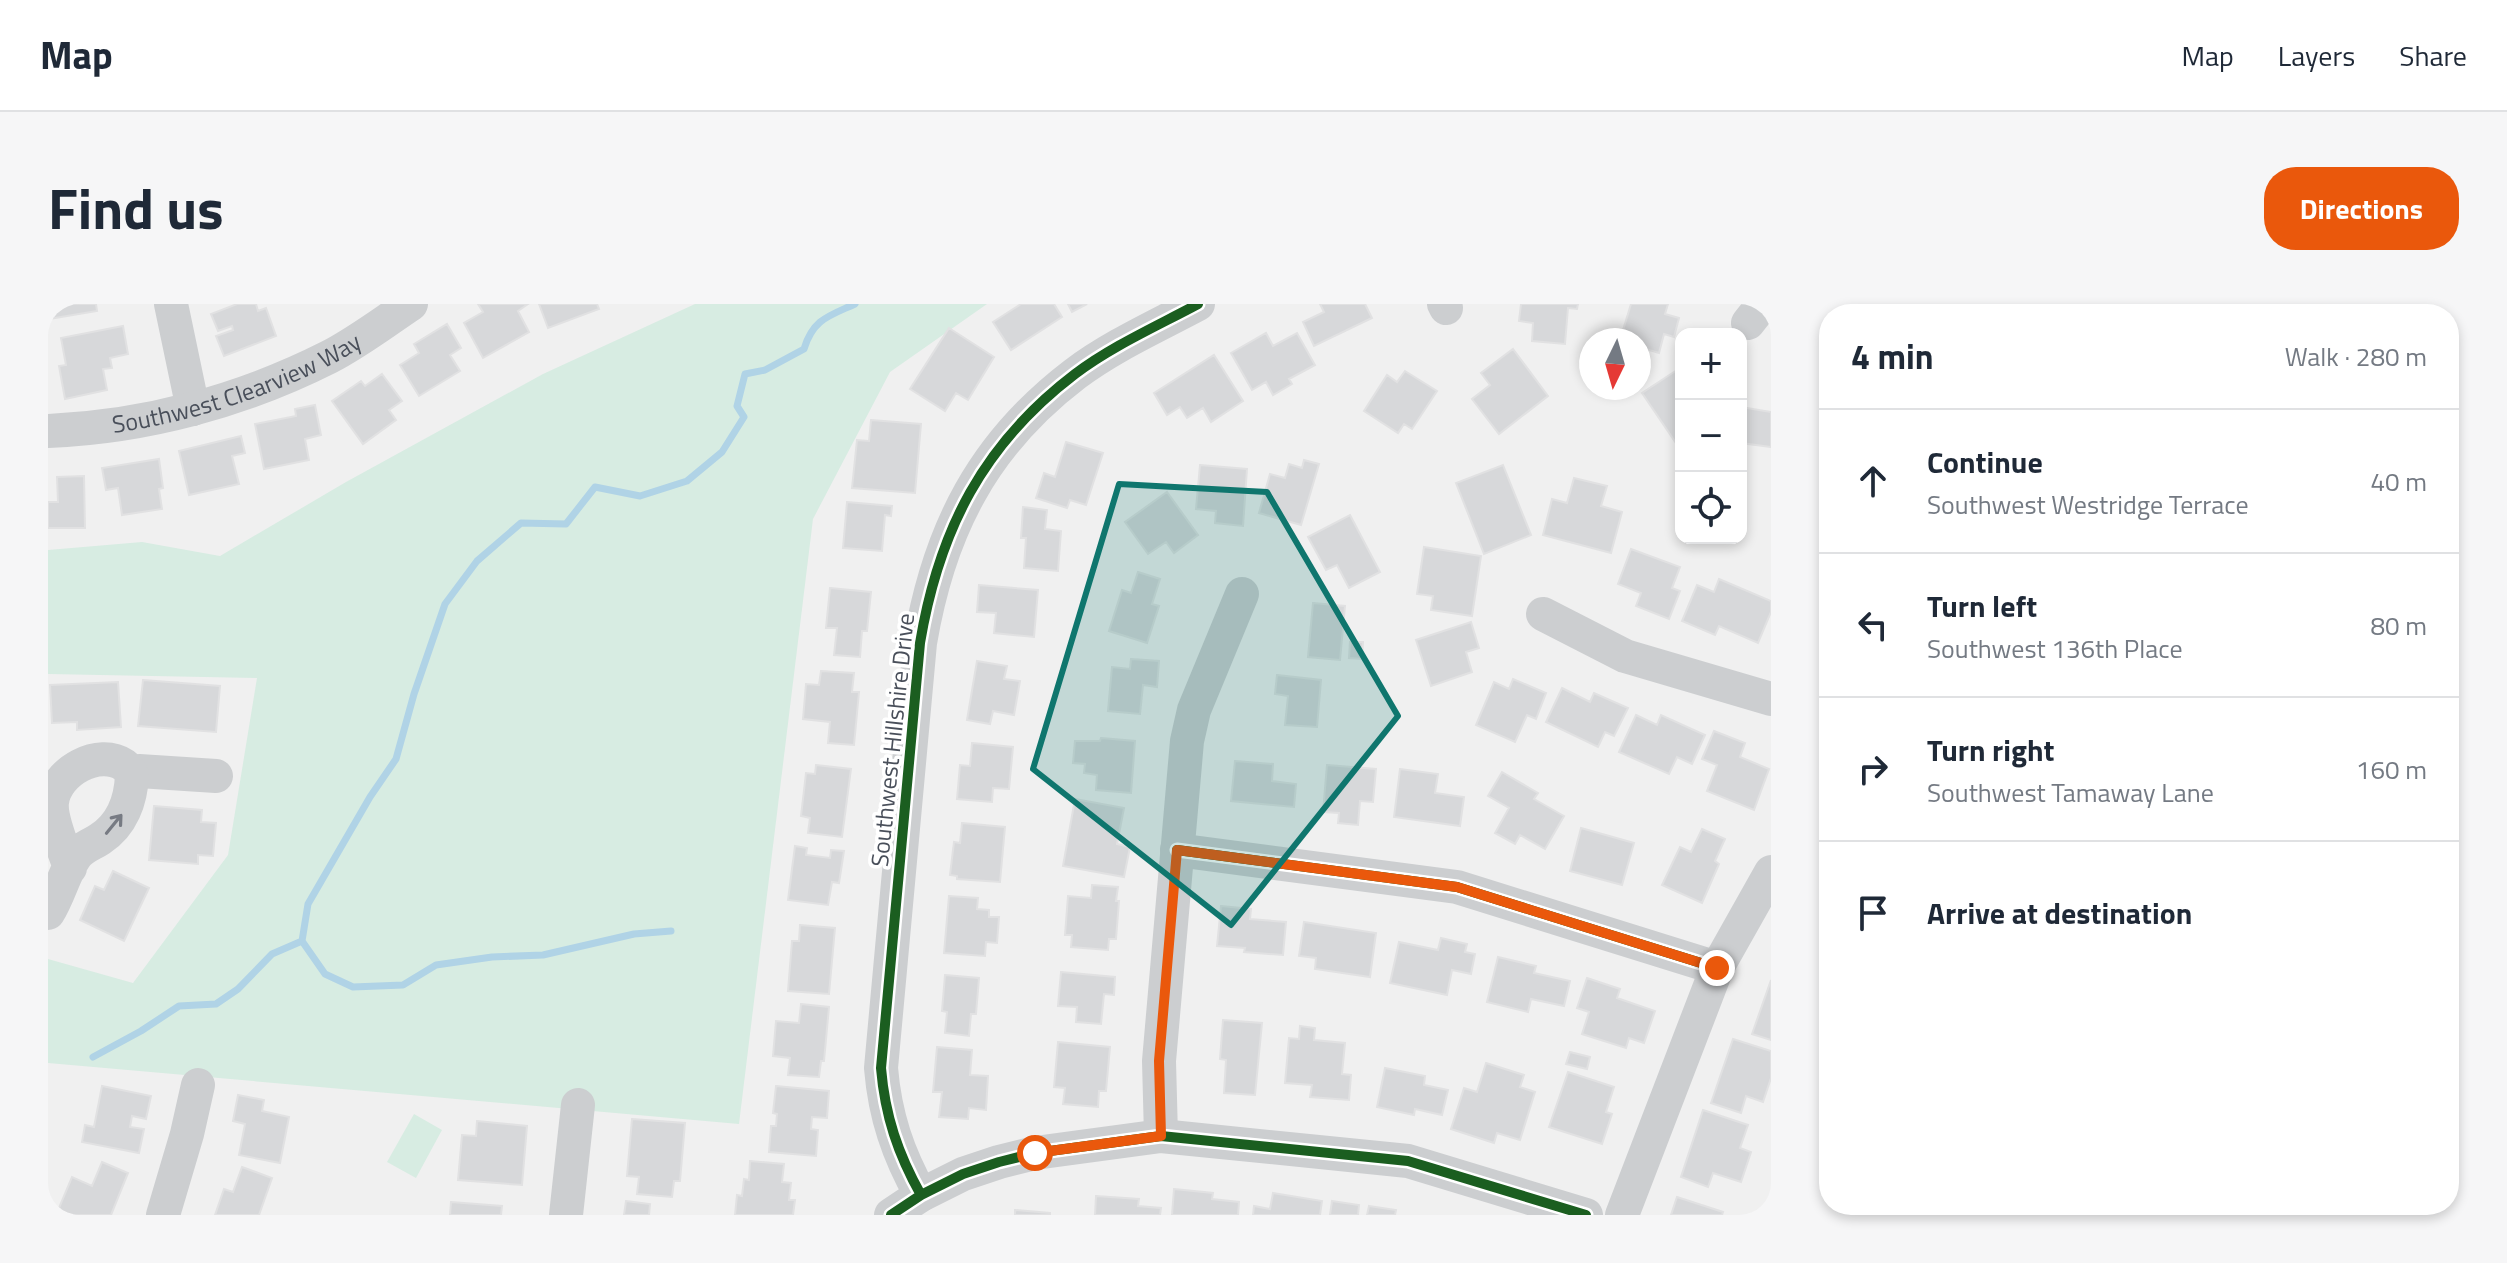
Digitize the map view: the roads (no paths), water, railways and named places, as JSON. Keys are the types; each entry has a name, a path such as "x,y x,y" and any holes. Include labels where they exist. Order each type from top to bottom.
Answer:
{"street":[{"path":"171,304 193,409"},
{"name":"Southwest Clearview Way","path":"48,431 138,422 193,409 267,385 331,356 411,304"},
{"name":"Southwest Hillshire Drive","path":"921,1195 903,1162 890,1124 881,1068 920,643 927,601 939,560 965,501 992,458 1039,404 1077,373 1198,304"},
{"path":"1161,1136 1159,1061 1187,741 1194,710 1242,594"},
{"path":"1543,614 1625,656 1771,699"},
{"path":"48,913 72,863 84,847 113,829 132,791 132,775 124,765 111,760 81,764 62,778 52,802 53,814 72,863"},
{"path":"132,775 139,771 216,776"},
{"path":"1177,850 1457,887 1717,968"},
{"path":"1622,1215 1717,968 1771,872"},
{"path":"163,1215 198,1085"},
{"path":"566,1215 578,1105"},
{"path":"891,1215 921,1195 963,1174 999,1162 1035,1153 1161,1136 1408,1161 1586,1215"}],"waterway":[{"path":"93,1057 179,1006 216,1004 238,989 272,954 302,941 308,904 370,797 396,759 414,694 445,604 477,561 521,523 566,524 595,487 640,496 687,481 722,452 744,417 737,406 745,374 765,370 804,349 817,325 855,304"},
{"path":"302,941 325,974 353,987 403,985 436,965 492,957 543,955 634,934 671,931"}]}
